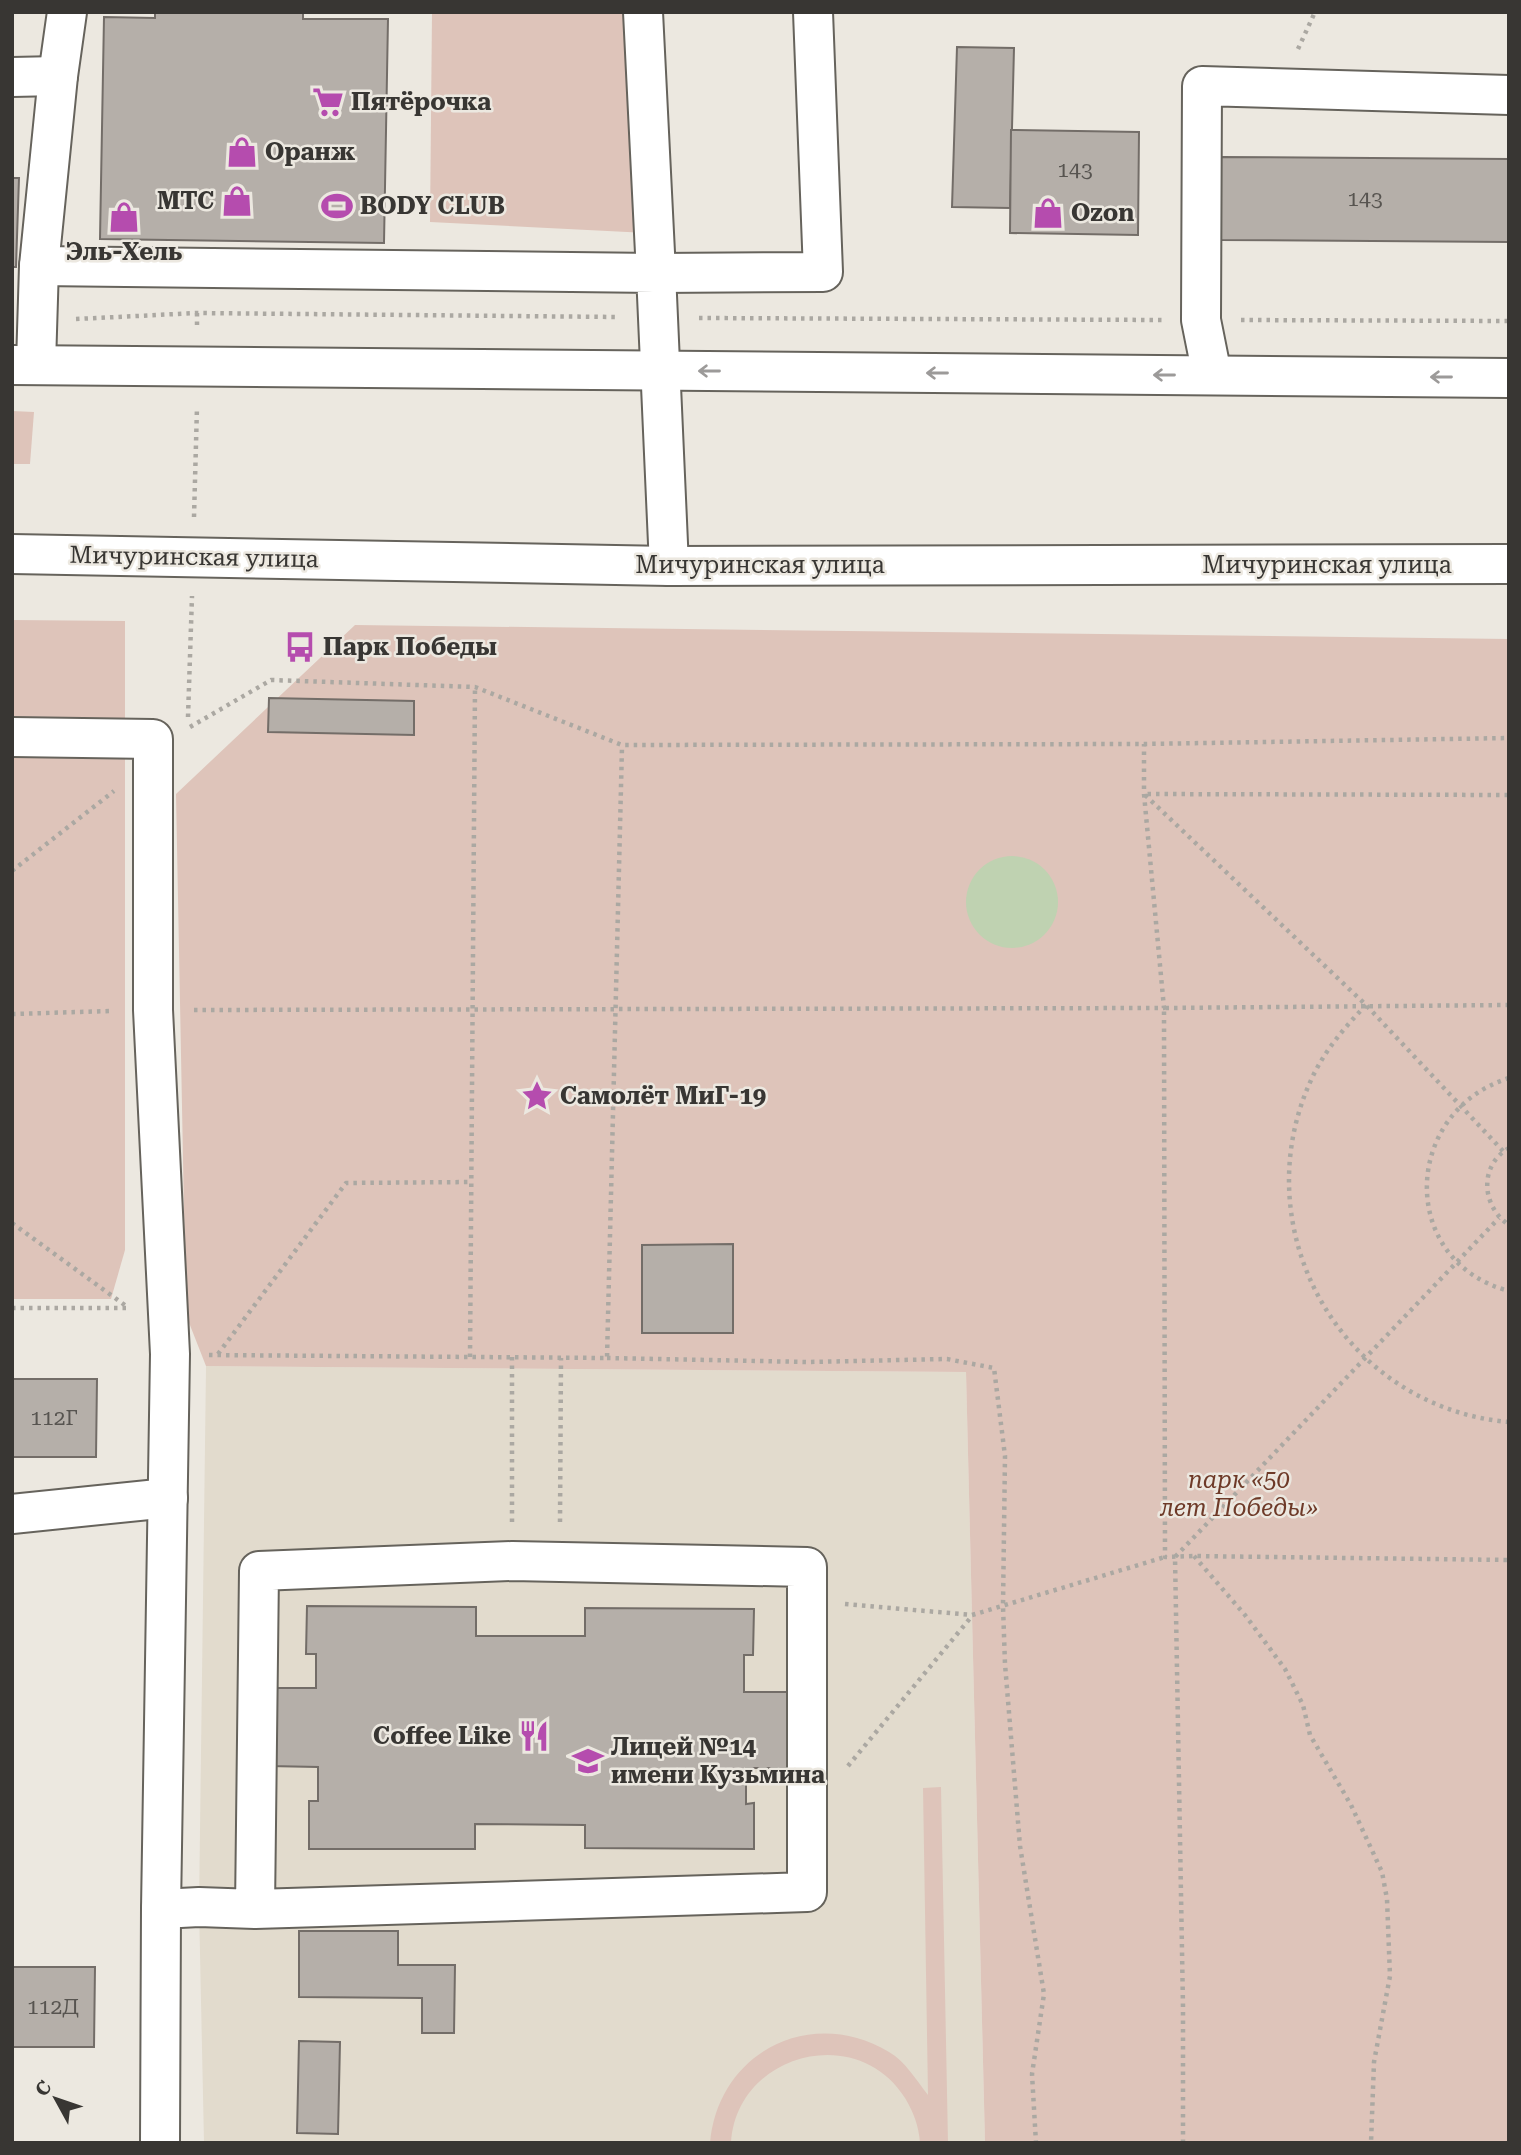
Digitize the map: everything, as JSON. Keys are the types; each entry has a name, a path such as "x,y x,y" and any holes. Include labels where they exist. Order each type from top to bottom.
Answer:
{"main road":[{"path":"67,12 39,266 37,321 24,365 1509,378"},
{"path":"643,12 662,371 669,566"},
{"path":"39,266 656,273 823,272 813,12"},
{"path":"12,77 58,76"},
{"path":"1212,375 1201,320 1202,86 1509,95"},
{"name":"Мичуринская улица","path":"12,554 669,566 1509,564"},
{"path":"12,737 153,739 153,1010 170,1354 160,2143"},
{"path":"12,1514 168,1499"},
{"path":"161,1909 255,1909 807,1892 807,1567 512,1561 259,1571 255,1909"}],"path":[{"path":"37,321 197,313 659,318 1509,321"},
{"path":"197,313 198,367 187,729 271,680 475,687 622,746 1144,744 1509,738"},
{"path":"470,1357 475,687"},
{"path":"1144,744 1144,794 1164,1008 1164,1558"},
{"path":"607,1357 622,746"},
{"path":"12,871 120,786"},
{"path":"1144,794 1509,795"},
{"path":"1144,794 1366,1005 1503,1151"},
{"path":"1366,1005 1345,1027 1312,1078 1293,1136 1289,1197 1300,1256 1326,1311 1344,1336 1365,1358 1396,1382 1441,1406 1469,1415 1509,1422"},
{"path":"12,1014 153,1010 1509,1005"},
{"path":"1509,1079 1477,1092 1446,1121 1429,1161 1426,1183 1434,1226 1457,1262 1486,1282 1509,1291"},
{"path":"1509,1148 1493,1163 1487,1192 1490,1206 1509,1226"},
{"path":"218,1355 346,1183 472,1182"},
{"path":"1183,2143 1175,1557 1499,1218"},
{"path":"12,1308 127,1308"},
{"path":"170,1354 607,1357 808,1362 947,1359 994,1368 1005,1456 1005,1664 1020,1846 1044,1994 1032,2074 1036,2143"},
{"path":"512,1356 512,1561"},
{"path":"560,1561 561,1358"},
{"path":"1193,1556 1245,1615 1285,1669 1303,1705 1310,1735 1351,1805 1382,1872 1387,1899 1390,1976 1374,2062 1371,2143"},
{"path":"807,1601 972,1615 1164,1558 1193,1556 1509,1560"},
{"path":"807,1815 972,1615"}],"shaded area":[{"path":"1012,856 1029,860 1044,870 1054,885 1058,902 1054,919 1044,934 1029,944 1012,948 995,944 980,934 970,919 966,902 970,885 980,870 995,860"},
{"name":"Лицей №14 имени Кузьмина","path":"206,1366 966,1372 985,2143 204,2143 199,1907"}],"green space":[{"path":"432,12 636,12 647,233 430,222"},
{"path":"12,411 34,412 30,464 12,464"},
{"path":"12,620 125,621 125,1250 111,1299 12,1299"},
{"name":"парк «50 лет Победы»","path":"355,625 1509,639 1509,2143 985,2143 966,1372 206,1366 186,1315 176,794"},
{"path":"941,1787 948,2143 920,2143 917,2125 908,2103 884,2074 858,2060 830,2055 802,2058 776,2069 754,2088 738,2112 731,2143 710,2143 717,2111 730,2084 750,2062 773,2046 800,2036 829,2034 859,2039 889,2052 906,2066 928,2095 923,1788"}],"building":[{"path":"155,12 303,12 303,19 388,19 384,243 100,239 104,17 155,18"},
{"path":"957,47 1014,48 1010,208 952,207"},
{"path":"1011,130 1139,132 1138,235 1010,233"},
{"path":"1221,157 1509,159 1509,242 1220,240"},
{"path":"12,178 19,178 16,267 12,267"},
{"path":"269,698 414,701 414,735 268,732"},
{"path":"733,1244 733,1333 642,1333 642,1245"},
{"path":"12,1379 97,1379 96,1457 12,1457"},
{"path":"307,1606 476,1607 476,1636 585,1636 585,1608 754,1609 753,1655 744,1655 744,1692 792,1692 791,1768 746,1768 746,1804 754,1803 754,1849 585,1848 585,1825 475,1824 475,1849 309,1849 309,1801 318,1801 318,1767 269,1766 270,1688 316,1688 316,1654 306,1654"},
{"path":"299,1931 398,1931 398,1965 455,1965 454,2033 422,2033 422,1998 299,1997"},
{"path":"12,1967 95,1967 94,2047 12,2047"},
{"path":"299,2041 340,2042 338,2134 297,2133"}],"place":[{"name":"Пятёрочка","path":"328,102"},
{"name":"Оранж","path":"242,152"},
{"name":"МТС","path":"237,201"},
{"name":"BODY CLUB","path":"337,206"},
{"name":"Ozon","path":"1048,213"},
{"name":"Эль-Хель","path":"124,217"},
{"name":"Парк Победы","path":"300,647"},
{"name":"Самолёт МиГ-19","path":"537,1096"},
{"name":"Coffee Like","path":"534,1736"},
{"name":"Лицей №14 имени Кузьмина","path":"588,1761"}]}
